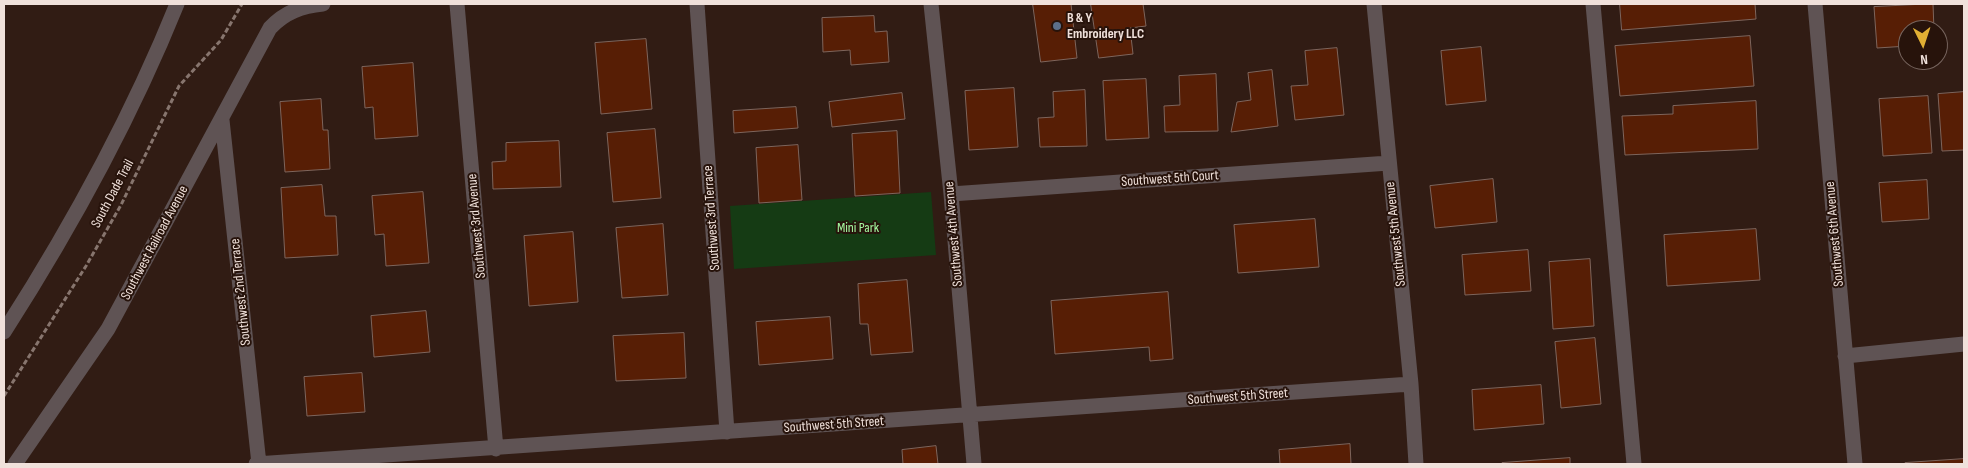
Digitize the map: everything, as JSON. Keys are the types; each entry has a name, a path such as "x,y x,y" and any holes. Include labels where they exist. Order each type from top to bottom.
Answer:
{"street":[{"path":"4,332 63,235 103,160 143,80 177,4"},
{"name":"Southwest Railroad Avenue","path":"15,464 108,329 270,28 283,16 295,9 323,4"},
{"name":"Southwest 3rd Avenue","path":"458,4 496,449"},
{"name":"Southwest 3rd Terrace","path":"696,4 727,432"},
{"name":"Southwest 4th Avenue","path":"931,4 951,194 974,464"},
{"name":"Southwest 5th Avenue","path":"1374,4 1411,384 1416,464"},
{"path":"1593,4 1634,464"},
{"name":"Southwest 6th Avenue","path":"1815,4 1855,464"},
{"name":"Southwest 2nd Terrace","path":"222,120 257,464"},
{"name":"Southwest 5th Court","path":"951,194 1389,163"},
{"path":"1845,356 1964,344"},
{"name":"Southwest 5th Street","path":"257,464 496,449 1411,384"}],"path":[{"name":"South Dade Trail","path":"4,396 91,259 121,205 179,86 221,40 242,4"}],"green space":[{"name":"Mini Park","path":"931,192 936,255 734,269 730,206"}],"building":[{"path":"1033,4 1071,4 1077,58 1041,62"},
{"path":"1091,4 1143,4 1146,26 1130,28 1133,54 1099,58"},
{"path":"1620,4 1755,4 1756,19 1622,30"},
{"path":"1933,4 1934,20 1898,20 1898,47 1877,48 1874,7"},
{"path":"874,16 875,32 887,31 889,62 851,65 850,50 823,52 822,18"},
{"path":"1750,36 1754,86 1620,96 1615,46"},
{"path":"646,39 652,109 601,114 595,43"},
{"path":"1481,47 1486,101 1446,105 1441,51"},
{"path":"1337,48 1344,115 1295,120 1291,86 1308,85 1305,51"},
{"path":"413,63 418,136 375,139 373,107 365,108 362,67"},
{"path":"1272,70 1278,126 1231,132 1237,102 1251,100 1248,73"},
{"path":"1216,74 1218,131 1165,132 1164,106 1180,105 1179,76"},
{"path":"1146,79 1149,138 1106,140 1103,81"},
{"path":"1014,88 1018,147 969,150 965,91"},
{"path":"1085,90 1087,146 1040,147 1038,118 1054,117 1053,92"},
{"path":"1964,92 1964,150 1942,151 1938,94"},
{"path":"902,93 905,119 832,127 829,102"},
{"path":"1928,96 1932,153 1883,156 1879,99"},
{"path":"321,99 323,130 328,130 330,169 285,172 280,102"},
{"path":"1756,101 1758,149 1625,155 1622,116 1673,114 1673,106"},
{"path":"796,107 798,128 734,133 733,111"},
{"path":"655,129 661,198 613,202 607,133"},
{"path":"897,131 900,193 855,196 852,134"},
{"path":"559,141 561,187 493,189 492,162 506,161 506,143"},
{"path":"798,145 802,200 759,203 756,148"},
{"path":"1493,179 1497,222 1435,228 1430,186"},
{"path":"1927,180 1929,219 1882,222 1879,183"},
{"path":"322,185 325,216 336,216 338,255 285,258 281,188"},
{"path":"423,192 429,263 386,266 384,234 375,235 372,196"},
{"path":"1315,219 1319,267 1238,273 1234,225"},
{"path":"663,224 668,295 622,298 616,228"},
{"path":"1756,229 1760,280 1667,286 1664,235"},
{"path":"573,232 578,302 529,306 524,236"},
{"path":"1528,250 1531,291 1465,295 1462,255"},
{"path":"1590,259 1594,326 1553,329 1549,262"},
{"path":"907,280 913,352 871,355 868,324 860,324 858,284"},
{"path":"1168,292 1173,359 1150,361 1149,347 1055,354 1051,301"},
{"path":"426,311 430,352 374,357 371,316"},
{"path":"830,317 833,359 759,365 756,322"},
{"path":"684,333 686,378 616,381 613,336"},
{"path":"1595,338 1601,404 1561,408 1555,342"},
{"path":"362,373 365,412 307,416 304,377"},
{"path":"1541,385 1544,424 1474,430 1472,390"},
{"path":"1350,444 1351,464 1280,464 1279,450"},
{"path":"936,446 938,464 903,464 902,450"},
{"path":"1570,458 1570,464 1502,464 1502,463"},
{"path":"1964,459 1964,464 1905,464 1905,463"}],"place":[{"name":"B & Y Embroidery LLC","path":"1057,26"}]}
